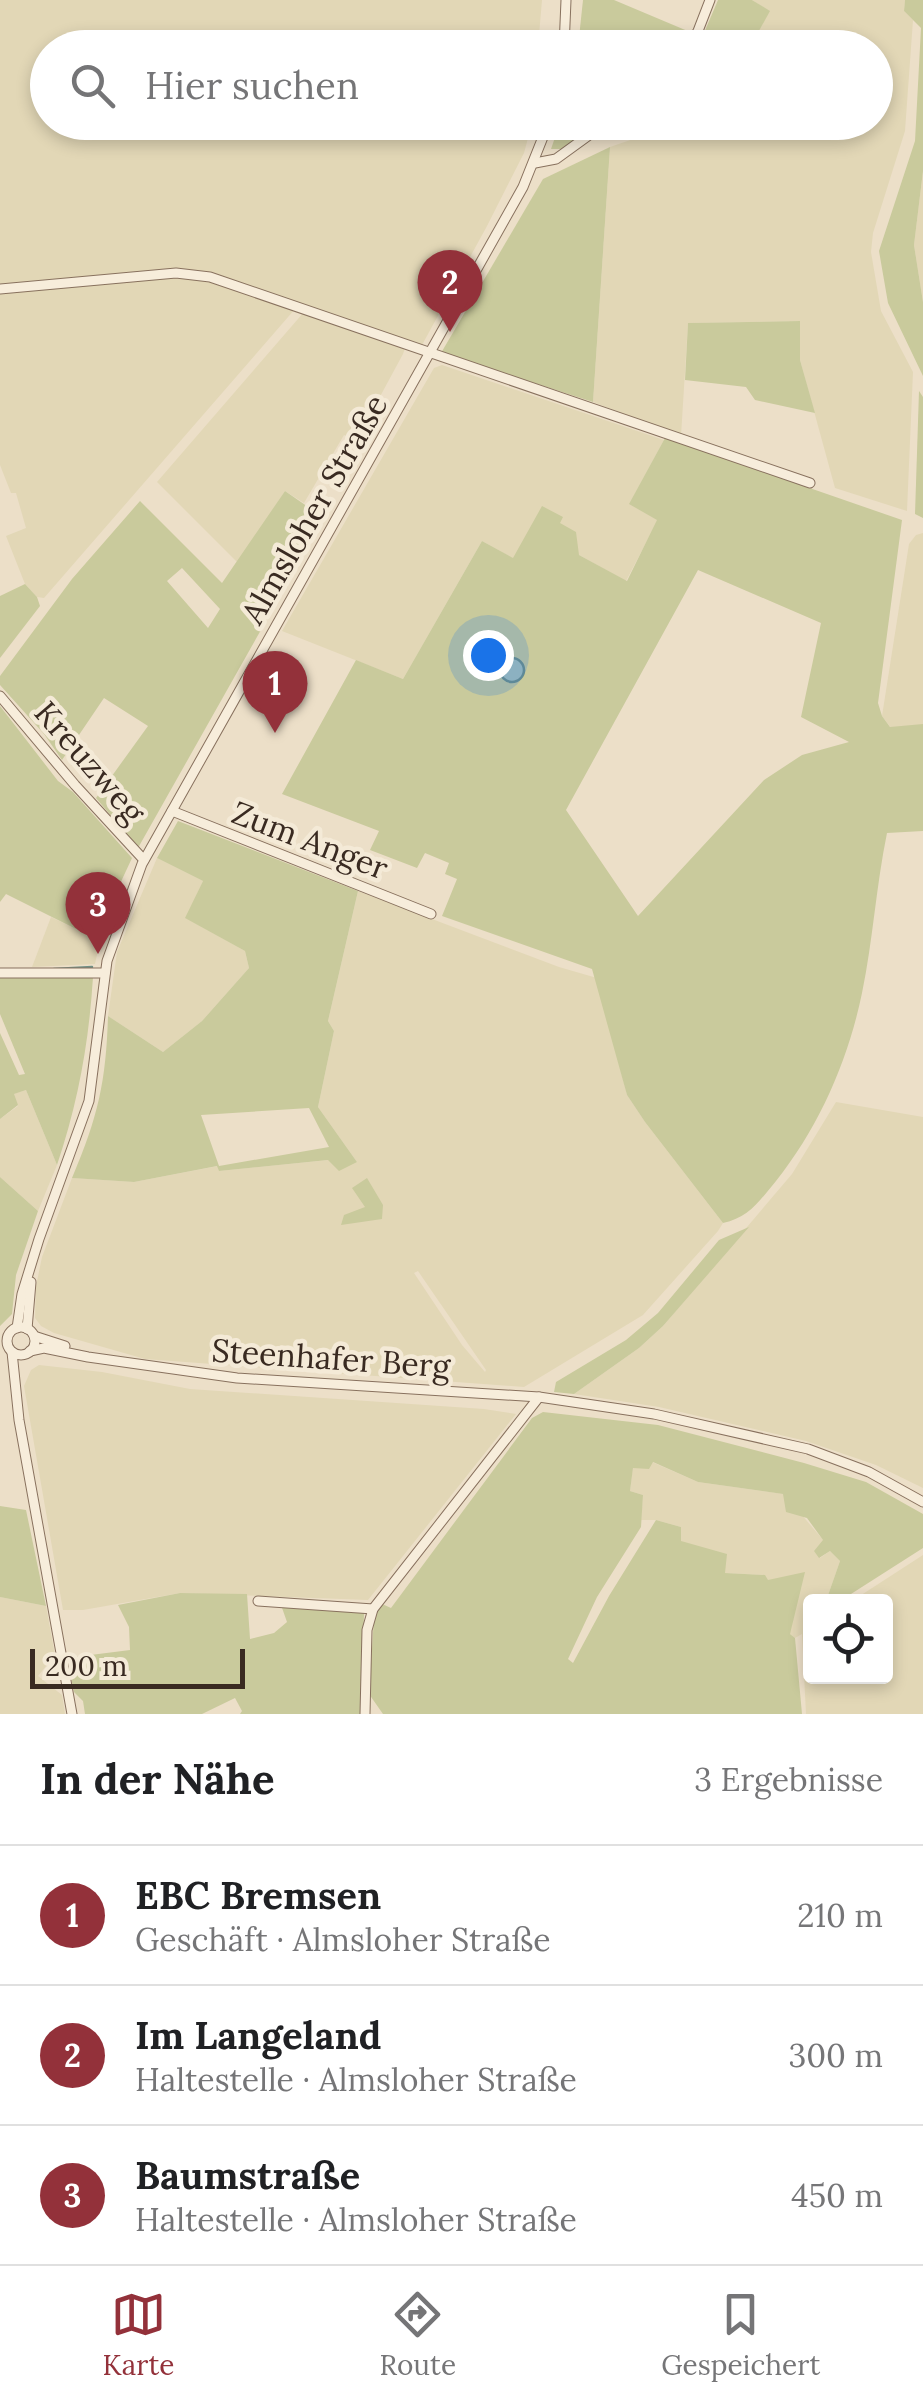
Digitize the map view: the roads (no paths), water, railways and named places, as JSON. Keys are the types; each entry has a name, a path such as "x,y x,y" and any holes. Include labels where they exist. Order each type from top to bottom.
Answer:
{"street":[{"path":"565,30 566,0"},
{"path":"696,30 710,0"},
{"name":"Almsloher Straße","path":"17,1332 32,1267 89,1100 105,974 116,930 144,860 430,354 535,162 543,140"},
{"path":"535,162 556,160 583,140"},
{"path":"0,289 176,273 210,276 810,483"},
{"name":"Kreuzweg","path":"0,696 144,860"},
{"name":"Zum Anger","path":"172,812 431,914"},
{"path":"0,973 105,974"},
{"path":"14,1387 27,1353 17,1332 6,1346 72,1714"},
{"name":"Steenhafer Berg","path":"17,1332 120,1362"},
{"name":"Steenhafer Berg","path":"6,1346 27,1353 44,1348 237,1378 539,1397 654,1414 808,1450 869,1472 923,1502"},
{"path":"364,1714 368,1630 373,1608 539,1397"},
{"path":"258,1600 373,1608"}],"waterway":[{"path":"54,969 92,967"}],"place":[{"name":"Im Langeland","path":"450,332"},
{"name":"EBC Bremsen","path":"275,733"},
{"name":"Baumstraße","path":"98,954"}]}
